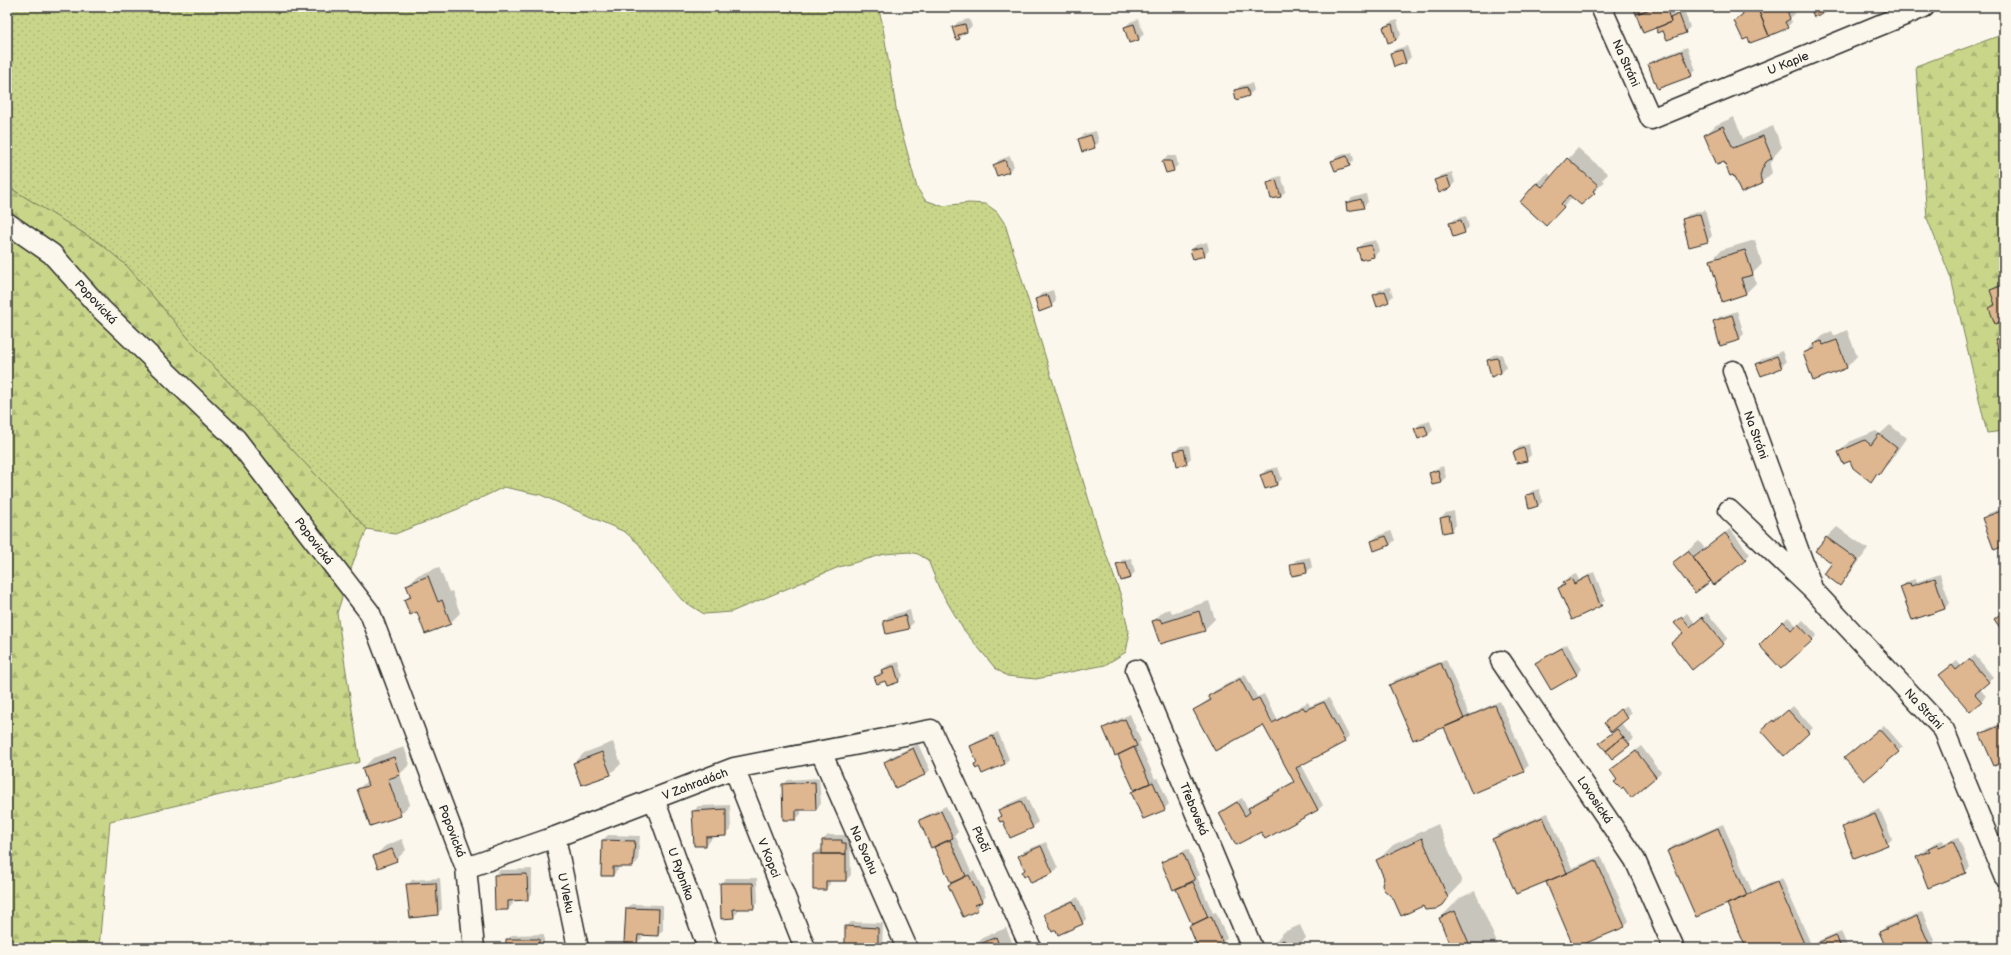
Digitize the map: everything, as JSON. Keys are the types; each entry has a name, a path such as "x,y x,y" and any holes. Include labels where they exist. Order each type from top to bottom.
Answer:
{"street":[{"name":"Na Stráni","path":"1601,7 1651,119"},
{"name":"U Kaple","path":"1651,119 1924,7"},
{"name":"Popovická","path":"7,223 52,254 101,309 236,439 370,614 466,868 474,948"},
{"name":"Na Stráni","path":"1733,371 1812,589"},
{"name":"Na Stráni","path":"1729,510 1812,589 1944,730 2004,876"},
{"name":"Lovosická","path":"1501,661 1635,860 1674,948"},
{"name":"Třebovská","path":"1136,670 1252,948"},
{"name":"V Zahradách","path":"466,868 555,837 734,768 932,730"},
{"name":"Ptačí","path":"932,730 1031,948"},
{"name":"Na Svahu","path":"822,752 907,948"},
{"name":"V Kopci","path":"734,768 805,948"},
{"name":"U Rybníka","path":"654,800 708,948"},
{"name":"U Vleku","path":"555,837 578,948"}],"green space":[{"path":"7,7 878,7 882,22 897,114 917,188 925,200 942,206 969,203 986,204 997,212 1005,224 1102,543 1121,596 1129,637 1126,652 1105,665 1036,679 1007,676 995,668 963,629 939,588 928,560 918,554 909,552 885,554 839,567 731,612 704,614 682,600 651,563 639,544 625,532 541,495 504,487 458,509 395,534 367,529 202,354 127,266 101,244 7,186"},
{"path":"2004,34 2004,431 1987,433 1951,278 1927,218 1916,66"},
{"path":"7,186 101,244 127,266 202,354 367,529 354,560 337,613 360,762 110,821 99,948 7,948"}],"building":[{"path":"1633,7 1655,7 1636,14"},
{"path":"1655,7 1666,7 1671,22 1643,33 1636,14"},
{"path":"1740,7 1757,7 1769,36 1750,43 1748,38 1743,40 1734,21 1743,14"},
{"path":"1761,7 1786,7 1790,19 1785,22 1788,28 1769,36 1758,9"},
{"path":"1810,7 1831,7 1832,9 1814,17"},
{"path":"1679,14 1686,33 1667,40 1663,31 1658,33 1656,28 1671,22 1670,18"},
{"path":"965,24 967,32 958,35 960,39 956,40 952,27"},
{"path":"1134,24 1139,40 1129,43 1124,27"},
{"path":"1392,24 1396,40 1388,43 1383,27"},
{"path":"1402,50 1406,63 1394,67 1390,53"},
{"path":"1682,51 1692,76 1657,89 1648,64"},
{"path":"1247,87 1249,96 1236,100 1234,90"},
{"path":"1723,126 1733,148 1763,136 1772,158 1766,162 1762,169 1760,176 1762,184 1741,193 1733,175 1730,176 1724,162 1717,165 1704,135"},
{"path":"1091,135 1095,148 1082,152 1078,139"},
{"path":"1347,156 1350,166 1335,171 1331,161"},
{"path":"1567,158 1598,185 1593,191 1595,193 1581,205 1569,195 1561,204 1564,207 1546,226 1520,202 1534,185 1537,183 1542,187"},
{"path":"1005,160 1009,172 997,176 993,165"},
{"path":"1162,161 1171,161 1174,171 1166,173"},
{"path":"1447,176 1451,188 1439,193 1434,180"},
{"path":"1276,180 1281,197 1271,199 1267,183"},
{"path":"1361,199 1364,208 1347,211 1346,203"},
{"path":"1700,214 1708,242 1689,247 1682,219"},
{"path":"1461,220 1465,233 1453,237 1449,223"},
{"path":"1371,245 1374,257 1361,260 1357,248"},
{"path":"1202,247 1205,256 1193,259 1190,250"},
{"path":"1745,250 1753,275 1741,278 1746,294 1722,302 1710,260"},
{"path":"2004,285 2004,332 2000,322 1995,324 1989,308 1995,305 1990,290"},
{"path":"1385,291 1389,302 1377,307 1373,295"},
{"path":"1048,295 1052,307 1039,312 1035,299"},
{"path":"1732,315 1740,340 1720,346 1713,321"},
{"path":"2004,335 2004,366 1995,339"},
{"path":"1837,340 1847,368 1813,381 1803,353 1815,348 1813,344 1822,341 1823,345"},
{"path":"1777,356 1782,368 1761,376 1756,364"},
{"path":"1498,358 1501,373 1491,377 1487,360"},
{"path":"1425,426 1428,435 1418,439 1414,428"},
{"path":"1879,434 1897,448 1879,475 1877,473 1871,482 1853,468 1850,461 1843,464 1838,452 1865,440 1871,445"},
{"path":"1524,448 1527,461 1517,463 1513,452"},
{"path":"1184,449 1187,464 1177,466 1174,451"},
{"path":"1438,470 1441,483 1432,485 1429,473"},
{"path":"1273,471 1277,485 1265,489 1260,475"},
{"path":"1534,493 1538,506 1529,509 1526,495"},
{"path":"2004,510 2004,546 1994,550 1982,518"},
{"path":"1449,516 1452,531 1443,533 1440,518"},
{"path":"1725,533 1746,560 1714,585 1693,558"},
{"path":"1386,536 1390,545 1374,551 1371,541"},
{"path":"1826,537 1858,560 1840,586 1824,574 1832,563 1815,551"},
{"path":"1688,551 1711,581 1695,593 1672,563"},
{"path":"1126,562 1131,578 1121,581 1116,564"},
{"path":"1305,562 1307,573 1292,576 1290,564"},
{"path":"428,576 438,602 442,600 451,624 425,634 417,612 410,615 404,600 411,597 406,585"},
{"path":"1589,576 1600,605 1603,605 1572,620 1558,588 1565,585 1563,582 1571,578 1574,584"},
{"path":"1935,578 1945,609 1912,620 1900,587 1910,583 1911,586"},
{"path":"1199,611 1205,631 1160,644 1152,621 1160,619 1162,623"},
{"path":"2004,611 2004,632 2003,632 1994,619"},
{"path":"905,615 909,629 886,634 883,621"},
{"path":"1682,617 1690,627 1702,617 1724,644 1692,670 1671,643 1683,633 1674,623"},
{"path":"1783,621 1791,630 1798,624 1813,640 1781,669 1759,645"},
{"path":"1562,648 1577,675 1551,690 1535,663"},
{"path":"1969,659 1989,682 1975,694 1982,702 1970,712 1939,675 1952,665 1956,670"},
{"path":"1441,663 1464,719 1413,740 1389,685"},
{"path":"894,666 899,682 887,686 885,681 877,684 874,677 883,674 881,670"},
{"path":"1240,679 1252,701 1259,698 1272,723 1303,707 1305,710 1324,702 1345,742 1296,768 1318,810 1265,839 1261,832 1236,845 1219,813 1237,802 1245,816 1250,812 1248,808 1294,782 1263,725 1215,751 1193,710 1211,700 1208,696"},
{"path":"1495,705 1524,772 1472,794 1444,727"},
{"path":"1620,709 1628,718 1611,732 1604,723"},
{"path":"1788,710 1809,733 1784,756 1761,730 1773,720 1774,722"},
{"path":"1125,719 1137,746 1115,756 1103,728"},
{"path":"2004,724 2004,762 1994,766 1980,734"},
{"path":"1617,729 1623,737 1606,751 1599,743"},
{"path":"1879,729 1899,752 1864,781 1844,758"},
{"path":"993,736 1005,764 982,774 979,767 976,769 974,764 977,763 970,746"},
{"path":"1623,737 1630,745 1612,759 1606,751"},
{"path":"1134,747 1150,783 1134,790 1118,755"},
{"path":"913,748 925,775 895,788 884,762"},
{"path":"1636,751 1656,777 1631,798 1623,787 1621,789 1614,782 1617,780 1610,770"},
{"path":"602,752 611,775 581,785 573,763"},
{"path":"394,757 400,775 388,779 401,816 370,826 357,789 368,786 362,768"},
{"path":"815,782 816,810 796,810 796,820 783,820 782,784"},
{"path":"1153,782 1165,810 1143,819 1131,792"},
{"path":"1021,801 1033,828 1010,838 1003,821 1000,822 998,818 1001,816 998,810"},
{"path":"726,809 726,836 706,837 706,846 694,846 692,811"},
{"path":"941,811 953,838 931,848 919,820"},
{"path":"1875,814 1888,845 1854,858 1842,827"},
{"path":"1543,817 1567,873 1516,894 1492,839"},
{"path":"1718,828 1747,896 1696,917 1667,851"},
{"path":"1422,838 1448,898 1443,905 1436,909 1425,910 1423,906 1401,916 1393,898 1384,890 1382,885 1384,878 1376,860"},
{"path":"602,840 635,841 633,867 613,867 613,876 601,876"},
{"path":"822,840 842,840 842,843 846,843 846,854 822,854"},
{"path":"950,840 966,876 951,883 934,847"},
{"path":"1953,841 1966,873 1928,888 1916,857 1930,851 1928,848 1938,844 1939,847"},
{"path":"1041,846 1053,873 1031,883 1027,875 1024,877 1022,872 1025,870 1018,856"},
{"path":"392,849 397,861 378,868 373,856"},
{"path":"1183,853 1195,880 1173,890 1161,862"},
{"path":"813,854 846,854 846,881 826,881 826,890 813,890"},
{"path":"1596,860 1625,927 1574,948 1546,882"},
{"path":"527,874 528,900 508,901 508,910 495,910 494,875"},
{"path":"969,875 982,902 975,905 978,910 963,917 948,885"},
{"path":"1193,882 1208,917 1192,925 1176,889"},
{"path":"1777,882 1806,948 1746,948 1727,904"},
{"path":"436,883 438,915 410,918 406,884"},
{"path":"720,883 753,883 754,909 733,909 734,918 721,919"},
{"path":"1073,901 1083,924 1058,935 1056,930 1052,932 1044,914"},
{"path":"626,908 659,909 658,936 638,935 637,944 624,943"},
{"path":"1455,911 1471,948 1451,948 1439,918"},
{"path":"1211,916 1223,944 1213,948 1198,948 1189,926"},
{"path":"1917,916 1930,946 1925,948 1886,948 1879,932"},
{"path":"845,926 878,928 878,948 845,948"},
{"path":"1836,935 1841,948 1806,948"},
{"path":"996,937 1000,948 972,948"},
{"path":"506,939 539,939 539,948 506,948"},
{"path":"1284,940 1288,948 1267,947"}]}
